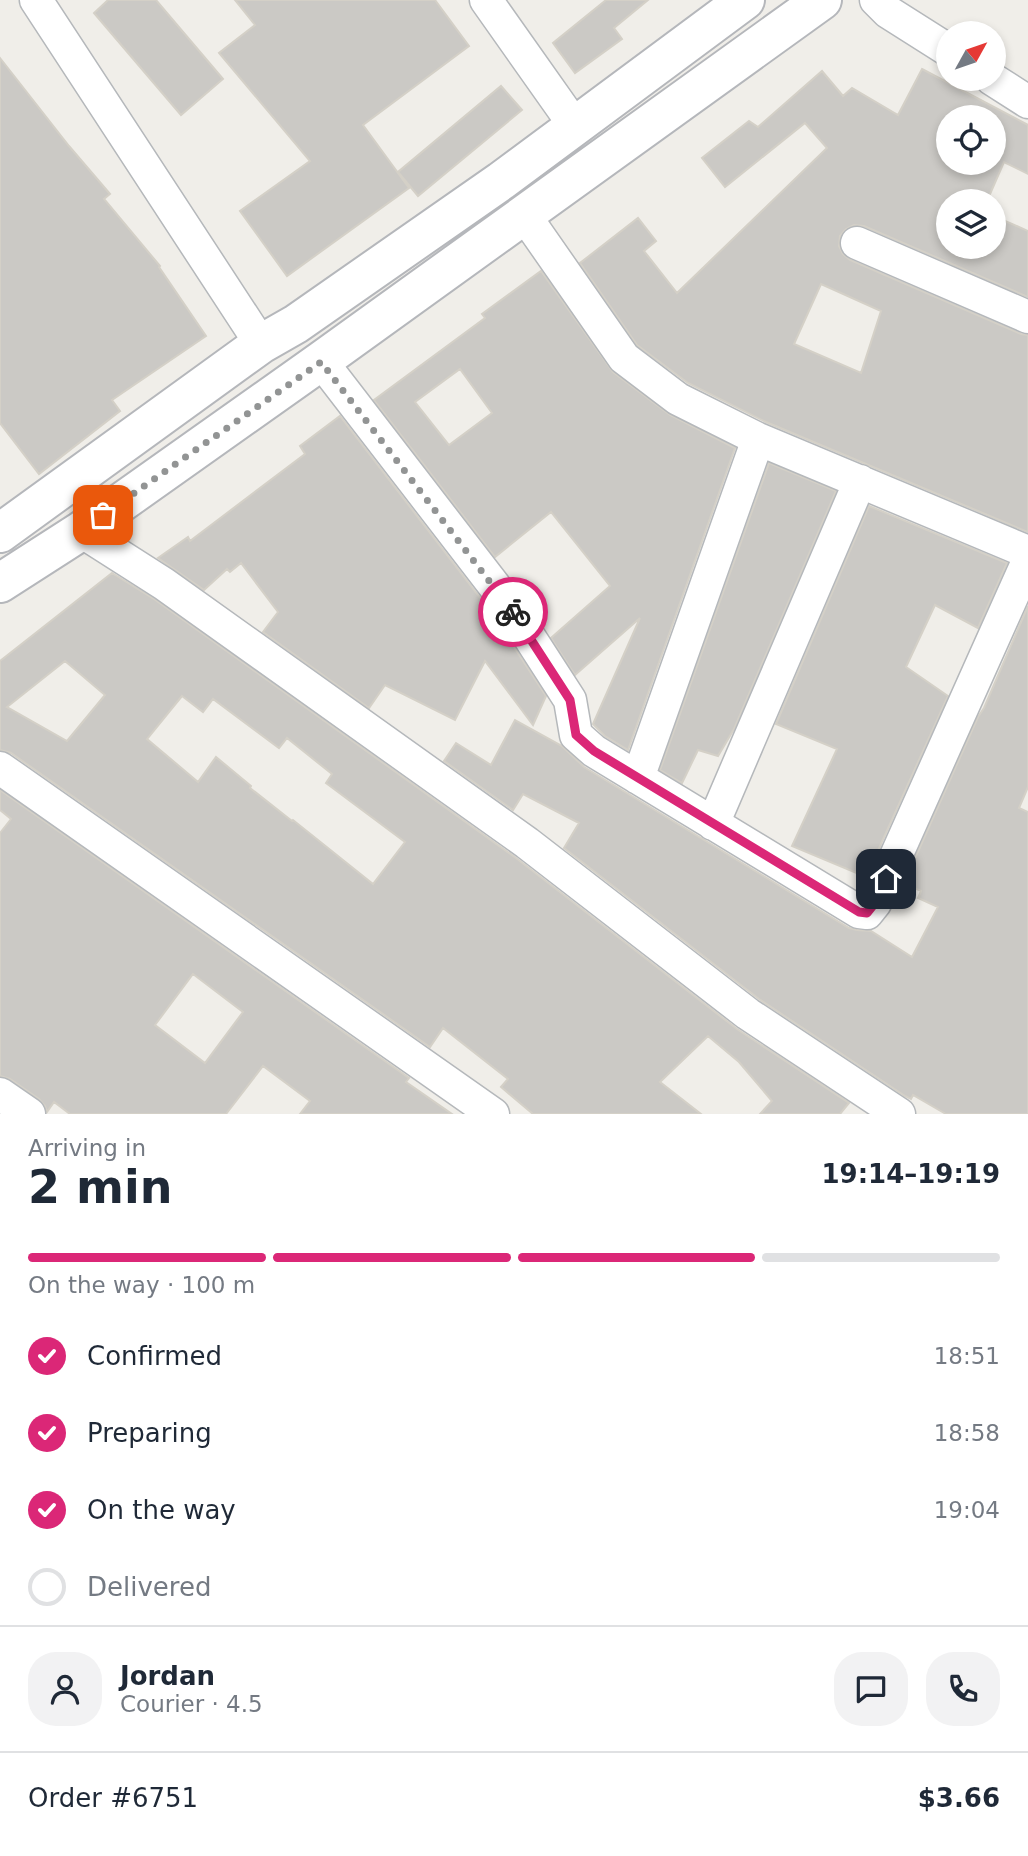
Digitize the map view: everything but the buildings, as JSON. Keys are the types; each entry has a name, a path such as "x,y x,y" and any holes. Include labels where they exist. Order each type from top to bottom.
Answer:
{"main road":[{"path":"0,533 261,344 296,324 500,181 745,0"},
{"path":"0,583 81,531 321,362 822,0"}],"street":[{"path":"36,0 261,344"},
{"path":"486,0 575,126"},
{"path":"876,0 888,12 936,42"},
{"path":"1006,88 1028,102"},
{"path":"525,216 624,358 678,399 758,439 1028,552"},
{"path":"857,243 1028,317"},
{"path":"321,362 506,601 570,700 576,735 594,751 859,912 867,913 875,903 1028,561"},
{"path":"638,778 758,439"},
{"path":"713,824 860,481"},
{"path":"81,531 164,584 527,843 748,1014 899,1114"},
{"path":"0,768 493,1114"},
{"path":"0,1094 29,1114"}],"way so far":[{"path":"103,515 321,362 513,612"}],"route":[{"path":"513,612 570,700 576,735 594,751 859,912 867,913 875,903 886,879"}]}
